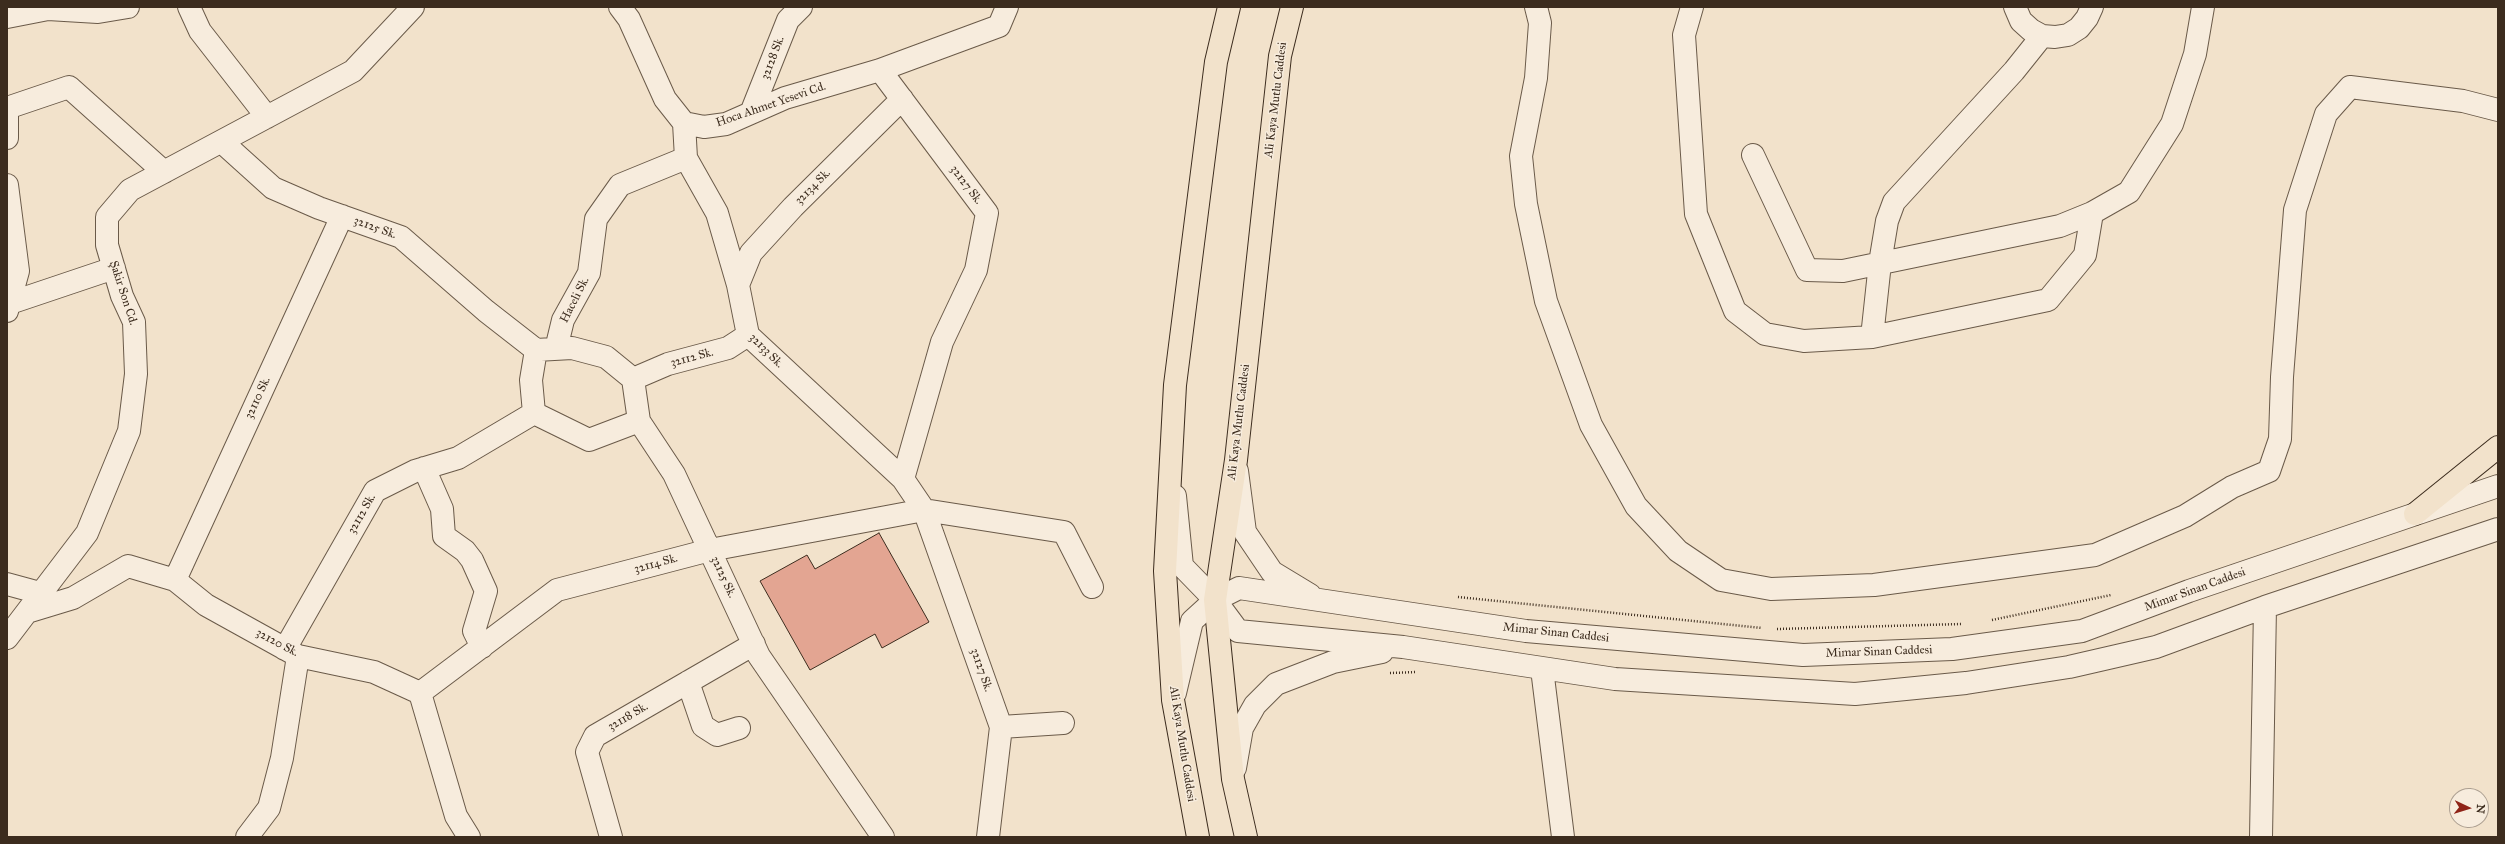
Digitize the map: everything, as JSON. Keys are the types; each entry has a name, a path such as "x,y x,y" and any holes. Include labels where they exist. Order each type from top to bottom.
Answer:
{"main road":[{"name":"Ali Kaya Mutlu Caddesi","path":"1198,837 1173,700 1165,571 1176,385 1216,62 1229,7"},
{"name":"Ali Kaya Mutlu Caddesi","path":"1246,837 1232,779 1215,600 1236,460 1280,56 1292,7"},
{"path":"2416,514 2498,447"}],"street":[{"path":"7,17 48,9 98,12 128,7"},
{"path":"188,7 200,31 267,117"},
{"name":"Şakir Son Cd.","path":"7,638 87,533 129,431 136,374 134,322 122,296 107,245 107,217 130,190 353,71 413,7"},
{"path":"620,7 629,19 665,99 684,123"},
{"name":"32128 Sk.","path":"751,113 788,20 801,7"},
{"path":"880,70 999,26 1007,7"},
{"path":"1536,7 1540,23 1536,78 1521,156 1526,204 1546,301 1591,425 1636,506 1678,551 1721,580 1771,589 1874,585 2094,555 2185,516 2232,487 2269,471 2280,439 2282,377 2295,210 2326,114 2350,87 2463,101 2498,110"},
{"path":"1692,7 1684,35 1696,214 1735,311 1765,334 1804,341 1872,337 2048,300 2085,255 2092,213"},
{"path":"2015,7 2021,21 2030,30 2042,36 2055,37 2068,35 2079,28 2087,18 2092,7"},
{"path":"1754,155 1807,270 1843,271 2060,226 2092,213 2129,192 2172,124 2195,54 2203,7"},
{"path":"1872,337 1880,263 1887,221 1894,202 2014,71 2042,36"},
{"name":"Hoca Ahmet Yesevi Cd.","path":"684,123 704,127 726,124 785,98 880,70"},
{"name":"32127 Sk.","path":"880,70 987,213 976,270 942,342 903,479"},
{"path":"7,108 69,87 164,172"},
{"name":"32134 Sk.","path":"738,285 750,253 793,207 902,99"},
{"path":"7,114 7,138"},
{"name":"32133 Sk.","path":"684,123 686,158 717,213 738,285 748,334 903,479 924,510"},
{"name":"32125 Sk.","path":"222,142 273,188 342,216 401,237 486,311 546,349"},
{"name":"Haceli Sk.","path":"546,349 589,273 596,219 620,185 686,158"},
{"path":"7,185 18,271 8,305"},
{"name":"32110 Sk.","path":"174,580 342,216"},
{"path":"8,305 114,268"},
{"name":"32112 Sk.","path":"633,379 668,364 728,348 748,334"},
{"path":"633,379 606,357 572,348 546,349 531,380 534,413 589,440 639,421"},
{"name":"32125 Sk.","path":"633,379 639,421 674,474 754,644 813,737 883,837"},
{"name":"32112 Sk.","path":"292,652 375,490 424,468 458,458 534,413"},
{"path":"1171,455 1182,566 1215,600 1238,630 1403,647 1615,679 1855,694 1966,683 2069,667 2156,647 2265,607 2498,530"},
{"path":"1236,460 1245,532 1272,572 1320,600"},
{"path":"424,468 442,509 444,536 465,551 472,560 486,591 474,631 482,647"},
{"name":"Mimar Sinan Caddesi","path":"1215,600 1239,588 1526,631 1803,655 1952,649 2082,631 2189,591 2498,486"},
{"name":"32127 Sk.","path":"924,510 1001,727 988,837"},
{"name":"32114 Sk.","path":"420,693 557,590 710,550 924,510 1064,532 1092,587"},
{"name":"32120 Sk.","path":"27,612 74,598 128,566 174,580 206,605 292,652 374,672 420,693"},
{"path":"7,584 40,593"},
{"path":"1173,700 1192,621 1215,600"},
{"path":"2261,837 2265,607"},
{"name":"32118 Sk.","path":"611,837 587,752 595,736 754,644"},
{"path":"1232,779 1242,728 1255,705 1276,684 1333,662 1403,647"},
{"path":"258,832 269,808 282,758 292,652"},
{"path":"1542,669 1563,837"},
{"path":"688,682 703,726 717,734 739,728"},
{"path":"420,693 456,816 469,837"},
{"path":"1001,727 1063,723"}],"building":[{"path":"879,533 929,622 882,648 875,634 810,670 760,581 807,555 815,569"}]}
